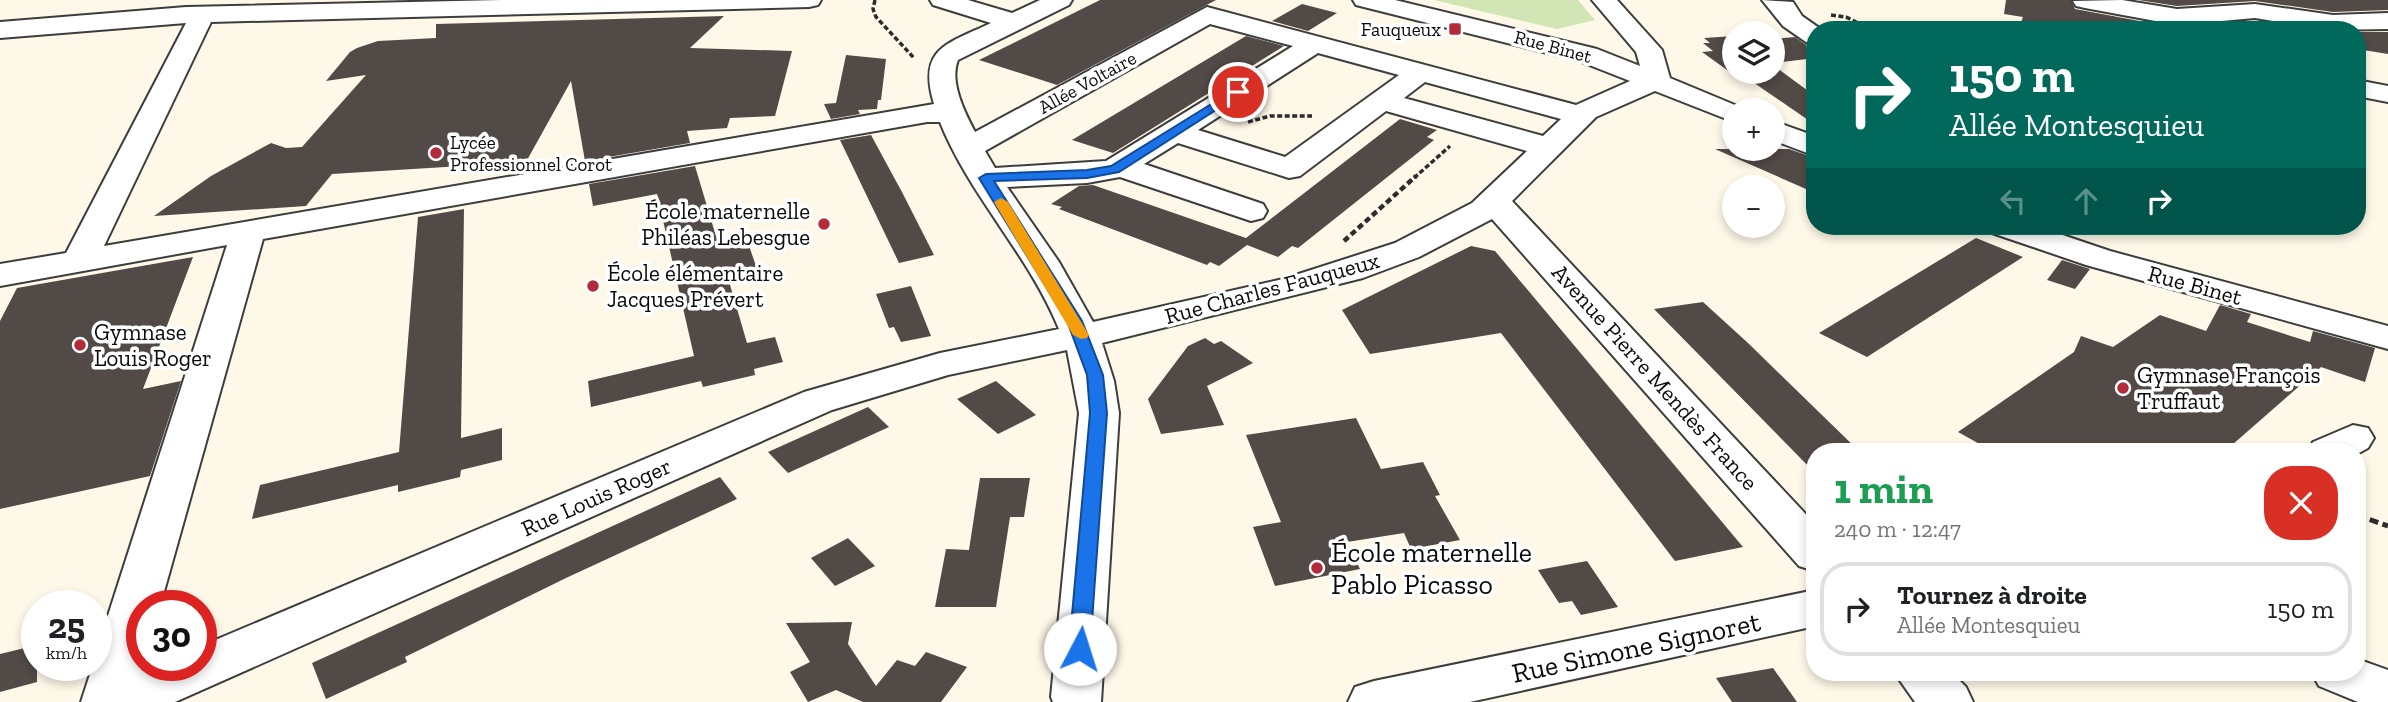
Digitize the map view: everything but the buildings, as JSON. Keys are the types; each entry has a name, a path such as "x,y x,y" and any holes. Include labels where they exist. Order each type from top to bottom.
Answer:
{"street":[{"path":"0,30 159,17 192,7 809,0"},
{"path":"942,0 1014,22"},
{"path":"1060,0 955,50 944,59 941,72 951,113 967,149 1066,305 1082,337 1095,375 1099,413 1079,700"},
{"name":"Rue Binet","path":"1365,0 1604,59 1722,108"},
{"path":"1604,0 1652,55 1657,80"},
{"path":"1774,0 1784,7 1792,21 1806,31"},
{"path":"2309,0 2349,21"},
{"path":"2085,1 2177,17 2255,11 2337,21"},
{"path":"79,261 192,7"},
{"name":"Allée Voltaire","path":"967,149 1207,15 1314,44"},
{"path":"1604,59 1622,48 1628,40 1622,20"},
{"path":"2366,23 2388,22"},
{"path":"2366,29 2388,40"},
{"path":"986,178 1087,174 1121,167 1314,44 1581,115"},
{"path":"1175,132 1289,169 1421,72"},
{"name":"Rue Charles Fauqueux","path":"1082,337 1351,271 1451,229 1494,201 1581,115 1603,102 1657,80"},
{"path":"2366,90 2388,94"},
{"path":"1372,108 1473,126 1547,147"},
{"path":"0,275 927,113 951,113"},
{"path":"1785,135 1806,143"},
{"path":"1121,167 1251,211"},
{"name":"Avenue Pierre Mendès France","path":"1494,201 1806,544"},
{"path":"107,702 248,231"},
{"name":"Rue Binet","path":"2032,235 2134,268 2388,338"},
{"name":"Rue Louis Roger","path":"123,702 818,401 940,365 1082,337"},
{"name":"Rue Simone Signoret","path":"1374,702 1806,610"},
{"path":"1928,681 1947,702"},
{"path":"2360,681 2388,692"}],"path":[{"path":"1211,144 1252,119 1372,108"},
{"path":"1341,243 1473,126"},
{"path":"2366,519 2388,526"}],"green space":[{"path":"1434,0 1578,0 1595,20 1557,29"}],"slow traffic":[{"path":"1001,202 1066,305 1081,335"}],"place":[{"name":"Fauqueux","path":"1455,29"},
{"name":"Lycée Professionnel Corot","path":"436,153"},
{"name":"École maternelle Philéas Lebesgue","path":"824,224"},
{"name":"École élémentaire Jacques Prévert","path":"593,286"},
{"name":"Gymnase Louis Roger","path":"80,345"},
{"name":"Gymnase François Truffaut","path":"2123,388"},
{"name":"École maternelle Pablo Picasso","path":"1317,568"}],"route":[{"path":"1080,649 1099,413 1095,375 1075,321 986,178 1087,174 1121,167 1238,92"}]}
